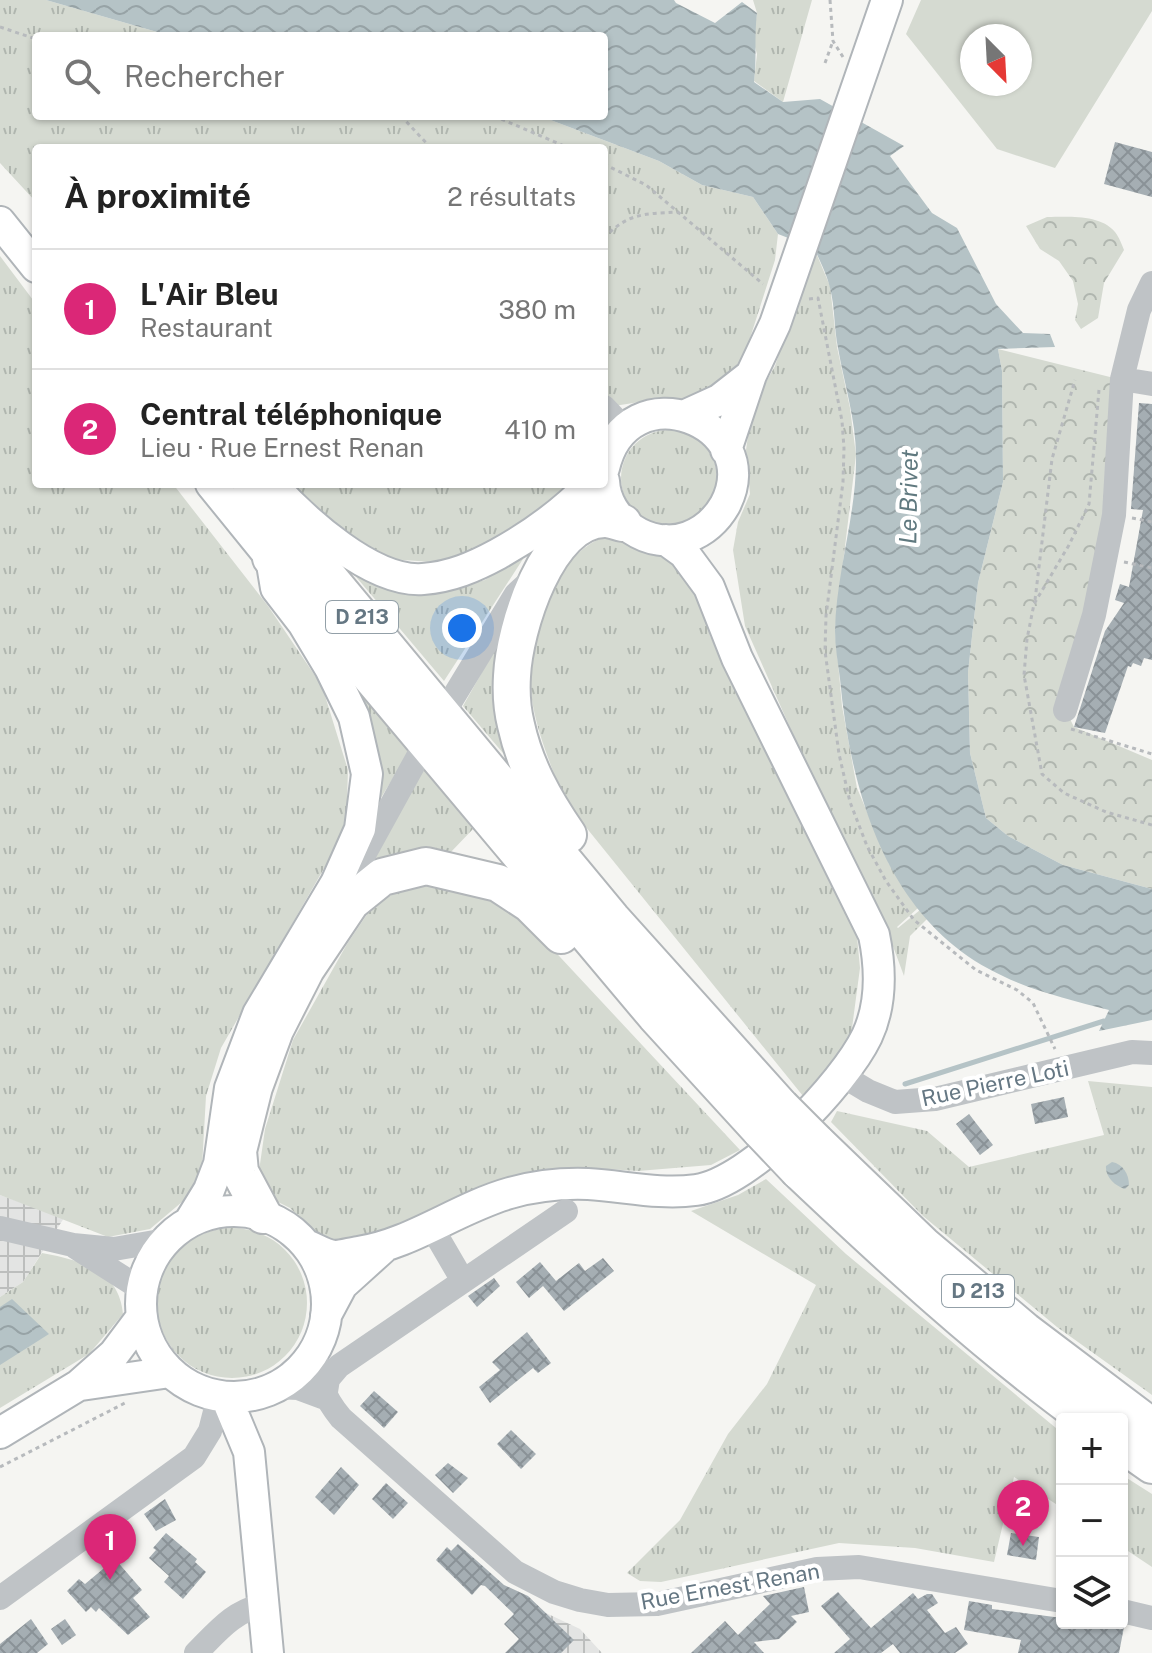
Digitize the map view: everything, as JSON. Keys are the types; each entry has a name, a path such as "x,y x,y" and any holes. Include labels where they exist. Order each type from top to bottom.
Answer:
{"highway":[{"name":"D 213","path":"254,488 434,729 667,1005 807,1156 899,1266 1079,1413"},
{"path":"263,1215 240,1172 238,1151 254,1087 275,1030 306,969 351,902 382,877 426,866 498,883 530,904 627,1003 667,1005 668,965 550,809 535,781 515,723 512,673 523,618 543,570 554,551 584,524 605,519 623,523"},
{"name":"D 213","path":"271,558 434,729"},
{"name":"D 213","path":"807,1156 923,1245 1025,1331 1152,1427"},
{"path":"1128,1448 1152,1465"}],"main road":[{"path":"726,450 751,375 785,296 887,0"},
{"path":"0,202 32,233"},
{"path":"0,222 32,262"},
{"path":"686,415 719,400 751,375"},
{"path":"608,457 614,440 614,418 665,412 686,415 710,428 726,450 732,482 712,545 709,587"},
{"name":"D 213","path":"214,488 271,558"},
{"path":"275,488 290,505 344,549 378,571 421,580 466,571 526,539 553,521 587,488"},
{"path":"306,1245 333,1256 383,1248 508,1194 547,1185 587,1184 668,1192 699,1190 721,1183 745,1170 823,1099 843,1076 868,1036 876,1011 879,963 874,935 737,658 709,587 684,553 666,540 636,532 623,523 611,508 606,488"},
{"path":"666,540 687,537 706,528 720,513"},
{"path":"190,1221 209,1190 219,1164 230,1088 258,1014 336,883 360,829 367,774 354,717 303,623 276,588 271,558"},
{"path":"0,1433 79,1385 114,1354 141,1304 149,1263 166,1240 190,1221 214,1212 238,1210 263,1215 287,1227 306,1245 319,1266 326,1290 326,1315"},
{"path":"141,1304 151,1347 170,1372 197,1390 223,1396 271,1389 291,1377 315,1349 326,1315 342,1285 383,1248"},
{"path":"79,1385 170,1372"},
{"path":"268,1653 249,1452 255,1416 271,1389"},
{"path":"223,1396 249,1452"}],"street":[{"path":"1065,710 1094,615 1114,515 1122,379 1139,310 1152,283"},
{"path":"1122,379 1152,384"},
{"path":"336,883 360,862 434,729 516,594 543,570"},
{"name":"Rue Pierre Loti","path":"843,1076 895,1102 935,1099 1132,1052 1152,1053"},
{"path":"271,1389 298,1388 325,1398 328,1379 339,1366 566,1211"},
{"path":"431,1226 463,1281"},
{"path":"0,1228 73,1245 114,1249 166,1240"},
{"path":"73,1245 141,1304"},
{"name":"Rue Ernest Renan","path":"315,1349 317,1371 325,1398 341,1418 515,1572 554,1592 608,1605 657,1604 817,1569 859,1567 1056,1600"},
{"path":"0,1598 194,1457 210,1431 223,1396"},
{"path":"196,1653 230,1618 251,1607 264,1605"},
{"path":"1128,1612 1152,1618"}],"path":[{"path":"825,63 833,41 830,0"},
{"path":"0,27 32,38"},
{"path":"833,41 858,83"},
{"path":"405,120 427,144"},
{"path":"503,120 560,144"},
{"path":"608,166 646,185 785,296"},
{"path":"608,234 619,223 643,214 677,212"},
{"path":"818,298 842,421 844,448 825,651 835,732 850,802 859,830 886,881 914,920 976,970 1017,990 1033,1003 1053,1044"},
{"path":"1034,604 1052,459 1075,380"},
{"path":"1105,558 1152,568"},
{"path":"1065,710 1060,725 1152,754"},
{"path":"0,1467 137,1398"}],"shaded area":[{"path":"0,1195 64,1218 23,1282 0,1297"},
{"path":"546,1613 580,1629 602,1653 505,1653"}],"green space":[{"path":"0,0 46,0 157,32 32,32 32,120 551,120 659,161 702,185 753,197 778,234 775,260 743,360 700,395 678,401 646,401 614,406 608,415 608,144 32,144 32,198 0,163"},
{"path":"753,0 812,0 783,102 754,81 757,54 753,40 757,13"},
{"path":"921,0 1152,0 1152,11 1055,168 997,149 906,34"},
{"path":"1047,217 1101,222 1115,232 1124,250 1104,283 1098,318 1081,329 1075,320 1078,304 1073,281 1059,261 1040,249 1026,226"},
{"path":"814,248 830,286 856,455 835,630 842,706 857,788 889,864 918,908 897,927 920,910 928,918 910,936 904,976 881,914 839,838 745,626 733,550 738,522 750,494 746,450 752,407 775,366"},
{"path":"0,256 32,299 32,488 176,488 268,606 322,686 348,770 346,830 221,1048 206,1096 202,1167 195,1191 150,1229 108,1237 0,1195"},
{"path":"998,349 1114,378 1111,514 1065,709 1074,727 1152,760 1152,889 1063,865 1008,836 986,818 970,753 968,672 978,583 1003,482 1002,371"},
{"path":"669,430 687,434 703,444 713,460 717,478 713,496 703,512 687,522 669,526 651,522 635,512 625,496 621,478 625,460 635,444 651,434"},
{"path":"296,488 568,488 506,537 447,563 389,559 340,527"},
{"path":"611,534 670,553 704,604 710,636 856,926 860,968 850,1043 803,1096 564,800 543,742 533,706 531,656 544,605 570,561 589,545"},
{"path":"518,557 523,559 444,681 341,559 396,589 441,592 485,580"},
{"path":"504,633 515,767 463,706"},
{"path":"343,672 410,750 373,811"},
{"path":"424,767 473,829 450,853 359,878"},
{"path":"417,882 462,884 519,913 740,1150 711,1165 638,1171 575,1167 508,1177 382,1234 327,1244 290,1208 272,1199 259,1171 265,1129 293,1040 347,944 374,904"},
{"path":"1088,1081 1152,1087 1152,1395 1057,1327 923,1216 831,1122 837,1111 927,1131 969,1167 1104,1135"},
{"path":"766,1179 846,1254 1056,1428 1056,1504 1014,1477 994,1562 915,1548 839,1543 661,1582 640,1581 627,1573 680,1520 728,1434 767,1384 816,1285 691,1211 738,1195"},
{"path":"232,1228 261,1234 285,1250 301,1274 307,1303 301,1332 285,1356 261,1372 232,1378 203,1372 179,1356 163,1332 157,1303 163,1274 179,1250 203,1234"},
{"path":"42,1253 95,1269 114,1286 123,1314 89,1354 0,1408 0,1297 23,1282"},
{"path":"1128,1479 1152,1494 1152,1567 1128,1551"}],"water":[{"name":"Le Brivet","path":"46,0 674,0 715,23 742,2 757,13 754,82 783,102 820,99 904,146 890,156 932,213 957,228 996,304 1023,333 1050,334 1055,347 998,349 1002,371 1003,482 978,583 968,672 970,753 986,818 1008,836 1063,865 1152,889 1152,1020 1099,1031 1109,1010 1033,988 989,969 953,945 923,915 899,881 879,844 864,804 845,720 837,655 836,609 853,500 856,456 852,415 827,278 814,248 778,234 753,197 702,185 659,161 551,120 608,120 608,32 157,32"},
{"path":"1112,1162 1127,1173 1129,1185 1125,1189 1114,1183 1107,1174 1106,1166"},
{"path":"12,1299 49,1334 0,1365 0,1307"}],"building":[{"path":"1115,142 1152,152 1152,197 1104,184"},
{"path":"1139,403 1152,404 1152,660 1144,658 1141,666 1133,663 1131,667 1128,666 1105,733 1074,727 1105,631 1124,603 1115,600 1120,584 1129,587 1143,510 1131,509"},
{"path":"1064,1097 1068,1117 1035,1124 1031,1104"},
{"path":"969,1114 993,1145 980,1155 956,1124"},
{"path":"603,1258 614,1271 564,1311 543,1286 529,1298 516,1282 540,1262 556,1281 579,1263 585,1271"},
{"path":"494,1278 500,1286 477,1307 468,1296"},
{"path":"527,1332 551,1363 538,1373 533,1368 490,1403 479,1387 500,1370 492,1362"},
{"path":"374,1391 398,1412 384,1428 360,1406"},
{"path":"511,1430 536,1454 521,1469 497,1444"},
{"path":"448,1463 468,1478 453,1493 435,1475"},
{"path":"341,1467 359,1485 334,1515 315,1497"},
{"path":"386,1483 408,1503 393,1519 372,1499"},
{"path":"165,1499 176,1520 156,1531 144,1514"},
{"path":"166,1533 197,1559 195,1562 206,1572 183,1599 164,1582 169,1576 149,1558"},
{"path":"1011,1533 1039,1537 1036,1560 1007,1555"},
{"path":"458,1544 504,1585 528,1596 574,1640 561,1653 505,1653 519,1639 504,1624 514,1614 485,1586 481,1585 472,1595 436,1560 447,1547 451,1551"},
{"path":"115,1559 142,1590 133,1598 150,1617 128,1635 99,1608 96,1612 91,1607 86,1612 67,1591 79,1579 85,1584"},
{"path":"804,1587 809,1612 791,1616 797,1622 779,1639 754,1642 764,1653 691,1653 725,1621 738,1635 770,1604 763,1596"},
{"path":"838,1592 871,1628 913,1593 918,1599 932,1594 938,1603 927,1610 945,1633 956,1627 968,1644 955,1653 900,1653 893,1644 881,1653 834,1653 850,1639 821,1606"},
{"path":"969,1601 992,1605 992,1609 1056,1617 1056,1629 1124,1629 1119,1653 1018,1653 1021,1640 964,1630"},
{"path":"31,1619 48,1644 37,1653 0,1653 0,1644"},
{"path":"65,1619 76,1635 62,1645 51,1629"}],"waterway":[{"path":"905,1084 1104,1021"}],"place":[{"name":"Central téléphonique","path":"1023,1546"},
{"name":"L'Air Bleu","path":"110,1580"}]}
